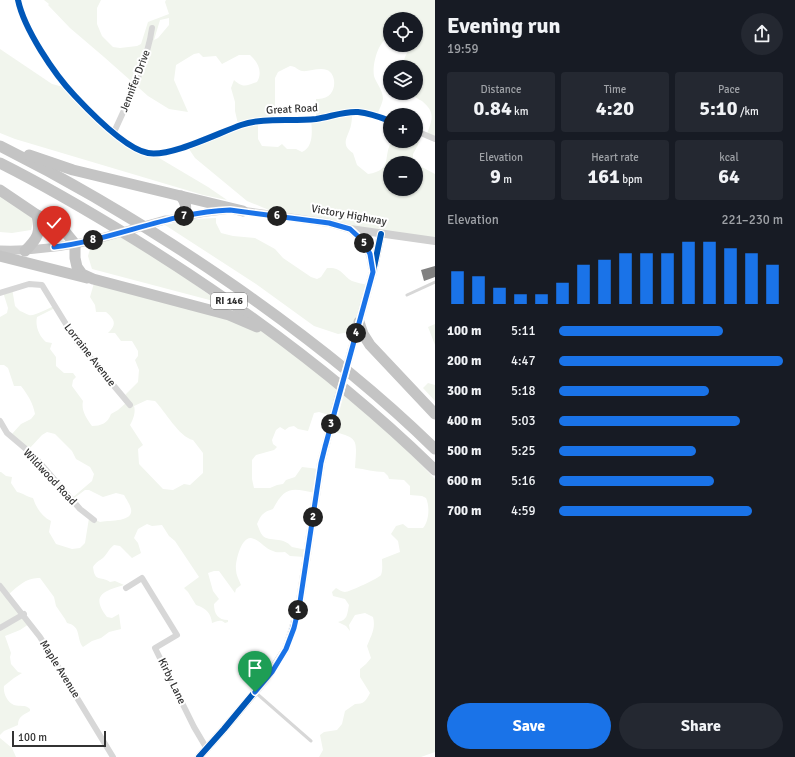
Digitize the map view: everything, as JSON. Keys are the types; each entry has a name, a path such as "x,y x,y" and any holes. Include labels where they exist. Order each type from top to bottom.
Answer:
{"highway":[{"path":"0,146 73,170 243,211"},
{"name":"RI 146","path":"0,146 106,204 196,260 265,308 366,386 411,425 435,449"},
{"name":"RI 146","path":"0,163 96,216 165,258 222,296 292,347 378,418 435,470"},
{"path":"0,190 37,215 62,228 75,244 75,258 77,267 82,274 93,279"},
{"path":"181,196 186,203 184,216"},
{"path":"25,251 38,235 39,226 37,215"},
{"path":"0,256 229,315 263,330 292,347"},
{"path":"359,322 363,334 370,345 435,414"}],"main road":[{"name":"Victory Highway","path":"0,250 25,251 75,244 165,220"}],"street":[{"name":"Great Road","path":"18,0 26,25 62,81 82,104 130,145 151,153 167,152 242,125 261,121 316,119 356,112 383,118"},
{"name":"Jennifer Drive","path":"114,132 141,68 151,38 152,28"},
{"path":"423,134 435,139"},
{"name":"Victory Highway","path":"165,220 219,210 243,211 329,223 350,229 435,241"},
{"path":"350,229 363,241 370,254 373,272"},
{"path":"199,757 272,672 286,649 294,628 300,602 321,463 373,272 381,234"},
{"name":"Lorraine Avenue","path":"0,293 29,284 40,284 46,289 51,300 77,342 130,405"},
{"name":"Wildwood Road","path":"0,422 7,433 33,455 80,509 94,520"},
{"path":"0,437 7,433"},
{"name":"Kirby Lane","path":"126,588 142,578 177,635 155,648 194,727 207,749"},
{"name":"Maple Avenue","path":"0,586 24,614 40,637 113,757"},
{"path":"0,628 24,614"}],"lane":[{"path":"407,295 435,282"},
{"path":"255,692 311,741"}],"shaded area":[{"path":"44,0 101,0 97,8 97,24 102,36 113,47 120,48 137,46 141,44 148,22 169,14 165,2 166,0 435,0 435,138 427,134 432,116 429,109 420,100 423,100 423,60 404,60 408,52 423,52 423,12 383,12 383,42 379,48 374,66 374,76 383,96 382,103 377,115 352,112 346,146 353,153 357,165 368,174 376,172 383,167 383,196 423,196 423,168 435,174 435,241 286,217 247,201 195,158 189,149 194,143 238,124 235,111 235,102 231,88 234,80 245,86 257,82 260,75 259,67 250,55 239,55 222,64 216,56 203,57 199,53 194,54 176,65 174,80 188,112 169,109 148,96 70,28 48,5 49,4","holes":["169,18 169,25 158,38 154,40 160,20","290,66 302,71 321,69 327,70 331,72 334,81 334,87 329,96 316,99 316,117 311,119 312,133 309,146 302,152 296,149 287,149 282,144 278,147 262,146 258,139 258,122 274,120 275,78 278,72"]},
{"path":"0,49 52,84 67,88 83,104 131,145 149,152 227,200 203,195 15,139 0,133"},
{"path":"389,148 416,148 413,156 387,156"},
{"path":"0,192 34,218 31,230 12,233 0,232"},
{"path":"216,218 216,223 221,233 233,236 255,238 275,249 283,258 311,277 317,279 321,277 327,268 332,268 339,270 352,281 369,285 356,331 338,334 314,326 256,284 165,225 194,219"},
{"path":"123,234 221,303 92,269 88,256 92,242"},
{"path":"94,283 259,328 283,341 390,432 435,479 435,752 421,757 319,757 323,750 320,735 324,732 337,730 342,724 345,711 355,704 364,702 370,693 360,677 360,669 371,658 367,646 373,628 373,617 365,613 355,615 349,625 350,631 346,626 338,622 344,620 349,605 345,599 333,596 332,592 336,588 345,592 379,577 382,569 382,559 400,552 398,541 391,534 396,526 403,524 408,528 423,528 427,522 428,510 426,498 422,496 410,495 410,486 404,480 389,479 384,472 355,468 356,445 354,441 346,435 329,430 332,416 319,412 314,413 308,431 298,429 294,426 285,430 280,427 276,430 272,440 273,444 277,447 274,450 256,455 252,460 252,479 254,488 270,488 283,484 286,480 295,477 302,467 319,469 315,493 290,490 281,496 273,509 263,514 257,524 261,533 266,538 285,541 292,547 307,550 305,557 290,556 285,552 274,552 251,538 244,541 239,551 236,566 236,572 241,585 236,589 235,593 219,571 208,573 213,591 219,599 214,604 217,616 228,620 228,622 225,623 219,621 212,623 207,611 196,605 184,588 199,577 175,541 169,536 162,525 152,526 147,524 138,529 134,538 138,543 141,553 132,558 120,546 114,545 93,567 95,575 98,578 110,582 115,581 124,585 105,592 100,599 102,610 107,617 112,618 119,614 121,629 109,632 83,647 77,630 75,627 67,623 56,606 54,597 40,578 31,579 19,585 9,594 29,624 20,630 5,636 11,653 11,664 18,672 22,673 4,686 4,692 7,700 12,704 26,707 30,709 30,711 20,718 18,725 4,731 0,735 0,472 6,476 12,477 11,483 17,492 33,498 39,511 44,517 51,521 49,532 56,544 72,549 80,548 85,543 89,518 100,522 119,520 128,517 131,513 129,503 124,495 116,493 103,497 89,490 85,490 73,499 72,498 92,481 94,474 90,467 76,459 72,451 55,434 47,432 42,435 29,449 11,435 21,424 31,419 35,414 32,403 24,389 21,386 14,386 8,368 4,365 0,365 0,317 7,313 8,308 3,292 12,288 15,306 20,311 29,315 37,314 54,306 55,308 37,317 38,331 46,342 52,343 50,349 56,357 56,366 64,373 73,373 76,377 73,380 72,386 83,401 84,414 92,426 104,423 108,420 111,414 127,402 125,395 138,382 139,370 135,360 138,356 138,351 132,341 121,341 115,333 108,333 114,325 113,320 106,312 96,312 95,305 90,297","holes":["147,400 155,401 177,429 193,440 203,453 203,473 190,485 184,484 173,490 163,489 139,464 138,449 143,445 130,425 134,416 134,406"]},
{"path":"435,324 435,345 428,327"},
{"path":"428,383 435,385 435,401 423,388"},
{"path":"0,738 12,748 16,757 0,757"}],"building":[{"path":"435,266 435,277 424,281 421,270"}],"cycle path":[{"path":"18,0 21,12 33,37 49,64 67,87 109,129 129,145 148,153 158,153 181,148 241,125 259,121 307,120 353,112 370,114 383,119"},
{"path":"199,757 272,671 286,649 300,601 321,463 373,272 381,234"}],"route":[{"path":"54,247 92,240 184,216 219,210 230,210 329,223 350,229 363,241 370,254 373,272 321,463 300,602 294,628 286,649 272,672 255,692"}]}
